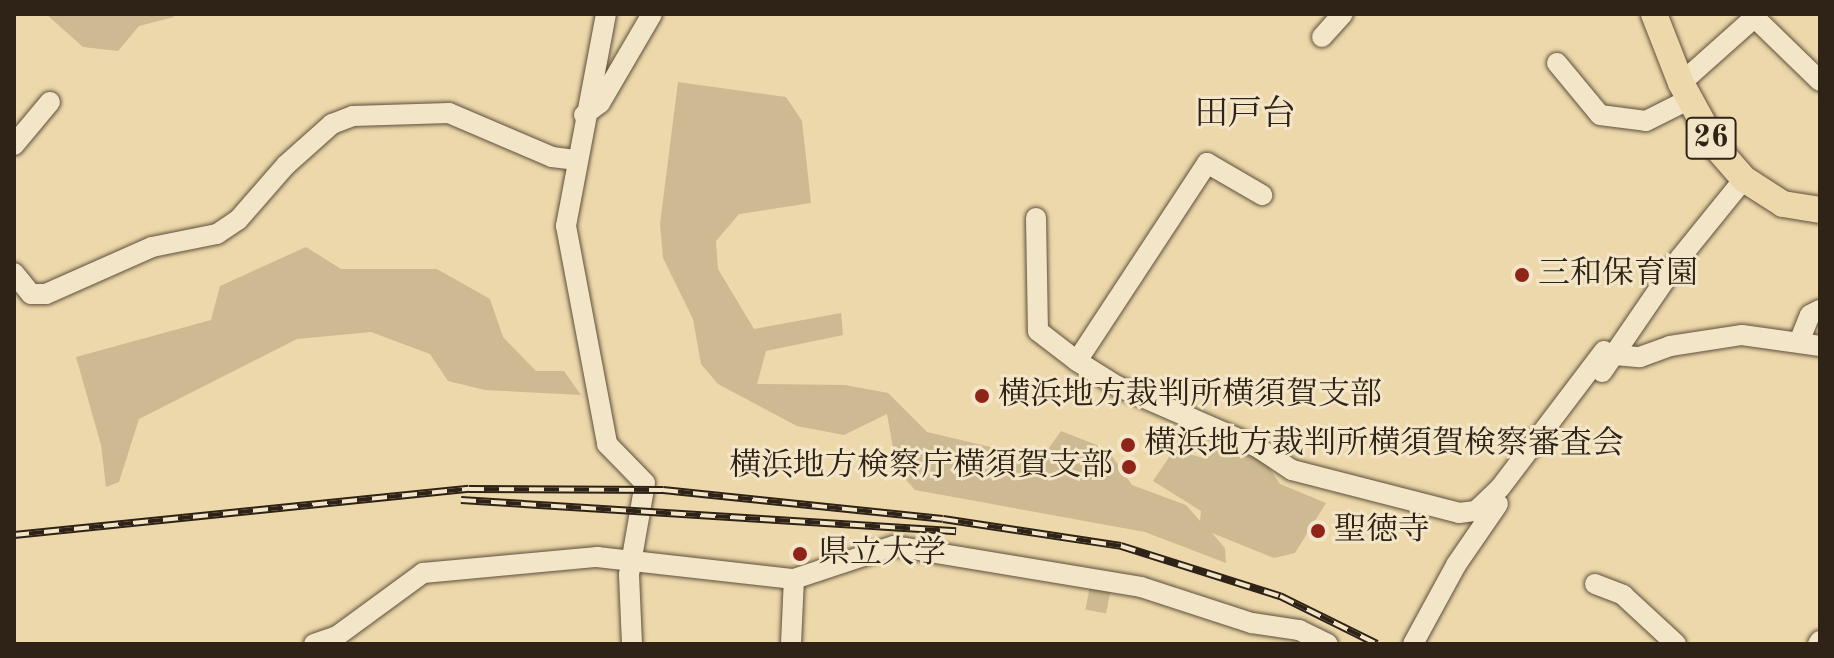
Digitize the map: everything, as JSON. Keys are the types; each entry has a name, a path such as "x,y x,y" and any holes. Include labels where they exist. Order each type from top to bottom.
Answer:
{"main road":[{"name":"26","path":"1654,14 1685,91 1716,147 1744,179 1783,204 1820,210"}],"street":[{"path":"606,14 575,160 567,240 607,444 645,483 632,563 632,644"},
{"path":"584,115 617,78 652,14"},
{"path":"1322,37 1343,14"},
{"path":"1557,63 1600,115 1646,121 1685,91 1752,16 1820,81"},
{"path":"14,145 50,102"},
{"path":"14,273 31,294 46,294 152,247 217,234 238,220 286,165 332,124 353,116 449,113 552,157 575,160"},
{"path":"1077,361 1207,163 1262,195"},
{"path":"1415,643 1487,518 1680,258 1744,179"},
{"path":"1036,218 1038,331 1077,361 1117,386 1257,447 1292,470 1459,513 1476,511 1500,488 1609,353"},
{"path":"1799,342 1810,315 1820,310"},
{"path":"1609,353 1640,357 1670,346 1742,335 1820,346"},
{"path":"314,644 337,636 423,573 573,558 794,579 866,553 904,547 1141,587 1252,623 1283,627 1328,644"},
{"path":"791,644 794,579"},
{"path":"1595,584 1623,595 1676,644"},
{"path":"1283,627 1302,644"}],"shaded area":[{"path":"46,14 173,14 174,17 139,26 118,51 83,47"},
{"path":"678,82 786,97 802,121 811,203 739,214 716,241 718,269 754,329 841,313 843,335 766,351 757,384 845,385 888,393 927,432 1041,459 1061,431 1107,449 1132,485 1186,505 1200,521 1201,511 1153,481 1174,450 1207,459 1218,440 1266,463 1280,484 1326,503 1295,553 1274,558 1212,533 1225,548 1226,563 1145,532 915,490 897,470 887,414 844,435 797,426 718,384 701,364 693,319 663,258 660,224"},
{"path":"306,247 341,269 437,269 490,299 503,337 536,371 564,371 581,395 485,390 448,381 430,354 371,332 297,339 139,419 119,482 106,487 101,445 76,357 211,320 220,286"},
{"path":"1090,586 1111,590 1106,614 1085,610"}],"railway":[{"path":"14,535 469,489 663,490 943,519 1121,546 1280,596 1377,644"},
{"path":"461,500 956,531"}],"place":[{"name":"三和保育園","path":"1522,275"},
{"name":"横浜地方裁判所横須賀支部","path":"982,396"},
{"name":"横浜地方裁判所横須賀検察審査会","path":"1128,445"},
{"name":"横浜地方検察庁横須賀支部","path":"1129,467"},
{"name":"聖徳寺","path":"1318,531"},
{"name":"県立大学","path":"800,554"}],"district":[{"name":"田戸台","path":"1245,116"}]}
